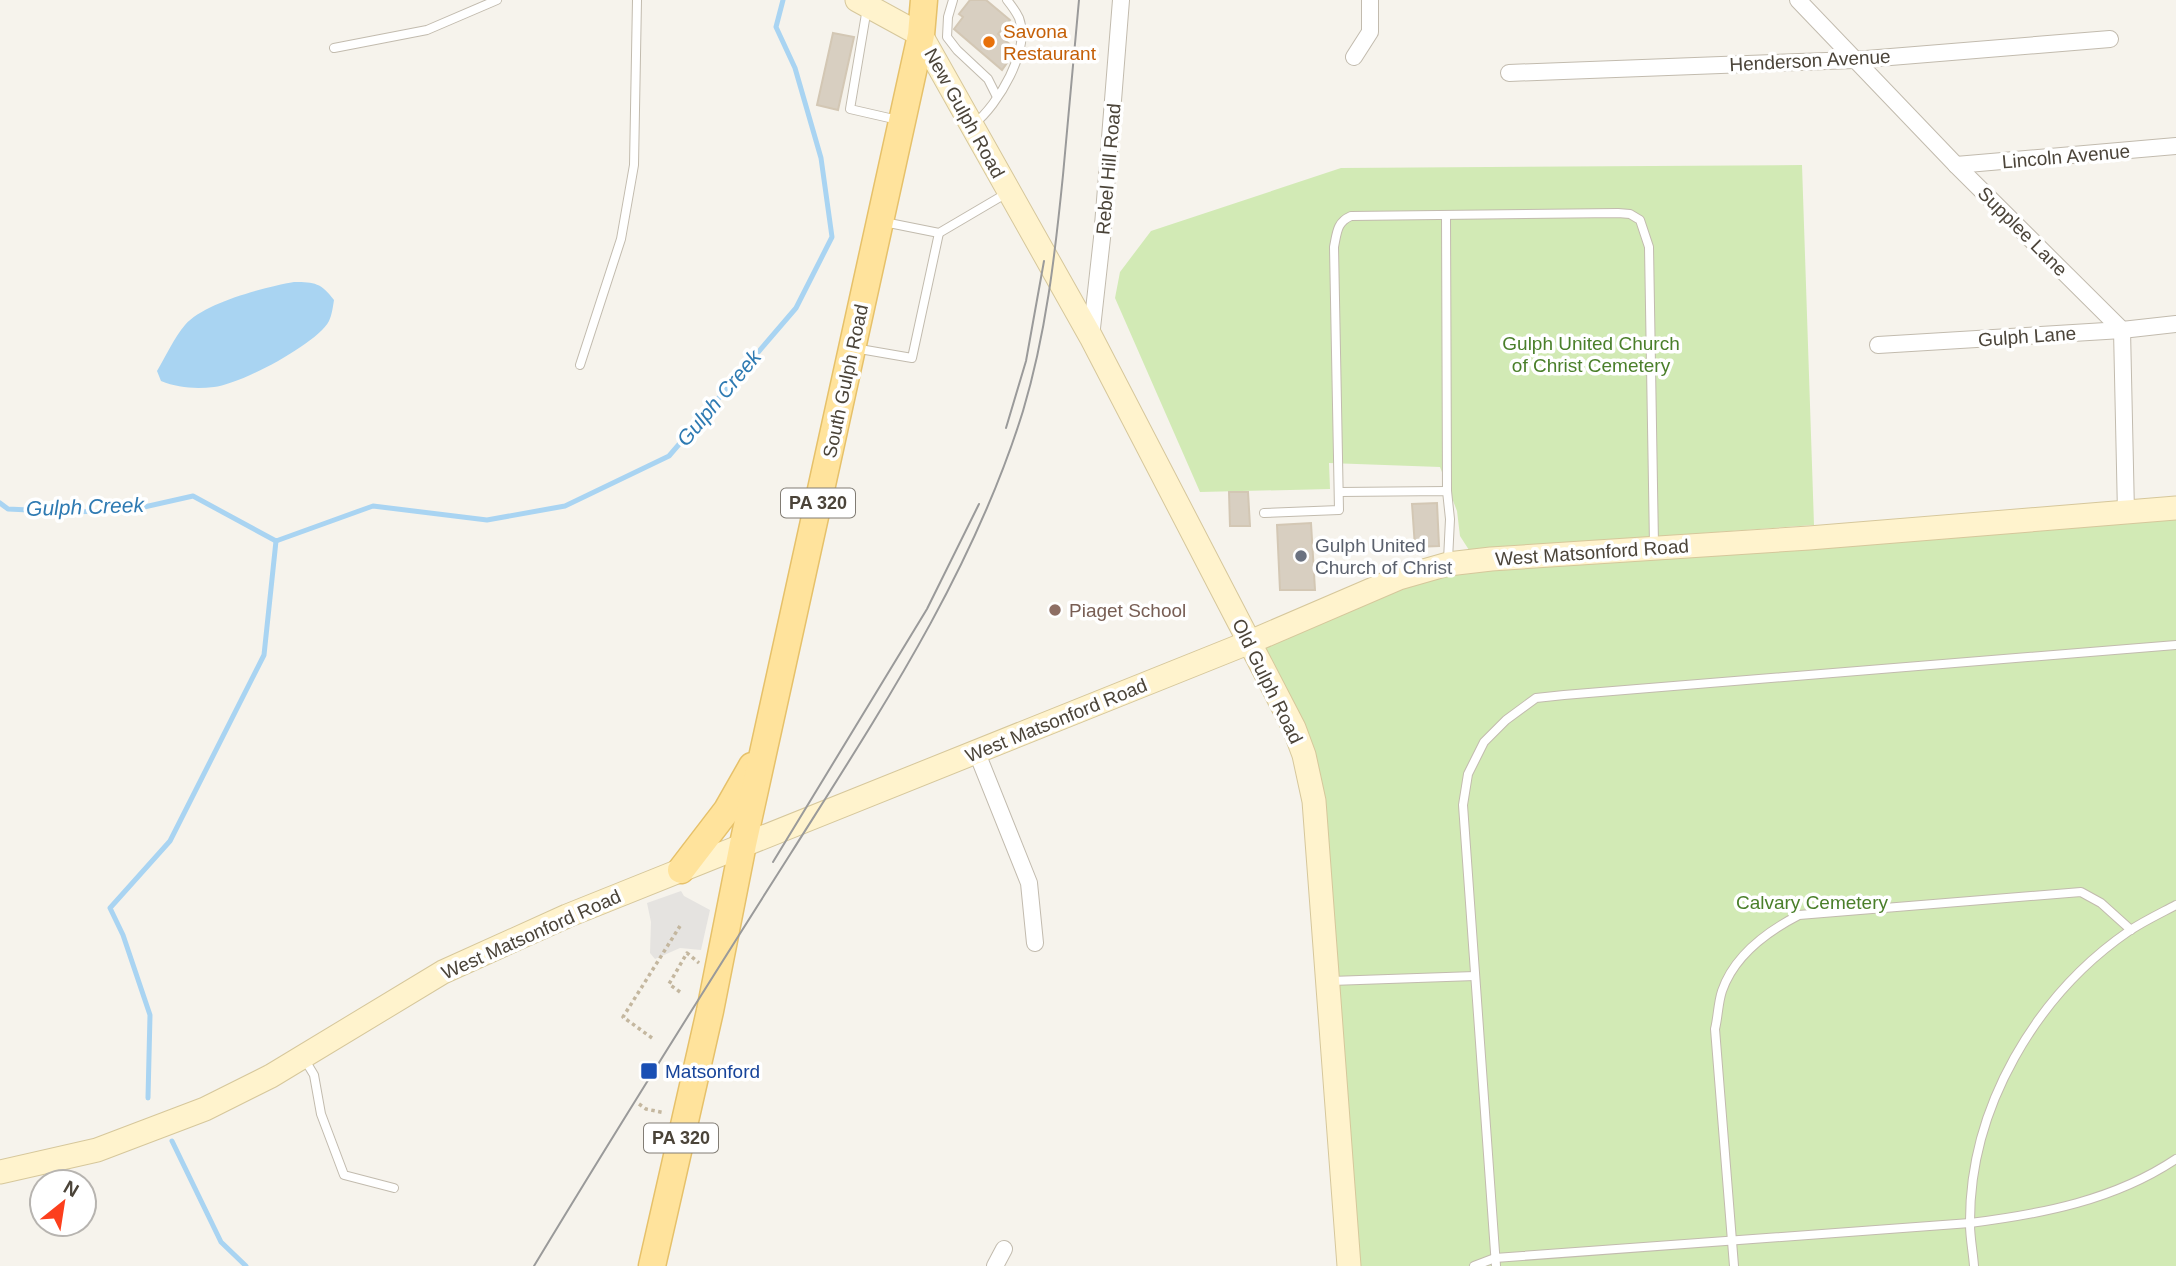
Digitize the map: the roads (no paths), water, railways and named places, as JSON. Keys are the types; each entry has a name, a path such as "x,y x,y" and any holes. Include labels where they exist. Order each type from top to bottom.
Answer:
{"main road":[{"name":"South Gulph Road","path":"743,844 921,35 924,0"},
{"path":"863,3 921,35"},
{"name":"New Gulph Road","path":"921,35 1009,192"},
{"name":"Old Gulph Road","path":"1009,192 1090,337 1250,642 1294,728 1304,755 1314,801 1349,1266"},
{"name":"West Matsonford Road","path":"0,1172 97,1150 228,1098 303,1057 443,972 567,916 977,753 1399,578 1448,564 1491,559 1809,538 2176,508"},
{"path":"681,870 727,810 765,743"},
{"name":"PA 320","path":"652,1266 710,1011 743,844"}],"street":[{"name":"Rebel Hill Road","path":"1090,337 1102,239 1121,0"},
{"path":"1354,57 1370,32 1370,0"},
{"name":"Supplee Lane","path":"1798,0 1956,165 2122,330"},
{"name":"Henderson Avenue","path":"1509,73 1854,60 2110,38"},
{"name":"Lincoln Avenue","path":"1956,165 2176,146"},
{"name":"Gulph Lane","path":"1878,345 2122,330 2176,324"},
{"path":"2122,330 2126,513"},
{"path":"977,753 1029,883 1035,943"},
{"path":"995,1266 1004,1248"}],"lane":[{"path":"334,48 427,30 497,0"},
{"path":"580,365 621,239 634,165 637,0"},
{"path":"953,0 948,17 947,37 988,79 997,97"},
{"path":"972,126 985,116 1009,82 1017,61 1020,20 1007,0"},
{"path":"863,3 850,110 902,120"},
{"path":"880,221 939,233 1009,192"},
{"path":"1264,513 1339,510 1334,247 1342,220 1351,216 1630,214 1640,220 1649,247 1654,547"},
{"path":"1446,215 1447,491 1450,519 1448,564"},
{"path":"852,348 912,358 939,233"},
{"path":"1340,492 1447,491"},
{"path":"1495,1262 1463,805 1468,774 1484,742 1506,720 1536,698 2176,645"},
{"path":"1734,1266 1715,1029 1723,990 1738,962 1771,929 1799,915 2081,892 2101,903 2131,930"},
{"path":"1974,1266 1970,1223 1974,1173 1986,1125 2003,1079 2021,1046 2056,996 2091,960 2131,930 2176,905"},
{"path":"1328,981 1475,976"},
{"path":"303,1057 314,1075 321,1114 344,1175 394,1188"},
{"path":"1474,1266 1732,1240 1970,1223 2025,1216 2080,1203 2131,1184 2176,1159"}],"water":[{"path":"294,282 317,285 334,300 329,321 309,341 276,362 226,385 194,388 161,381 157,371 177,336 194,317 236,297"}],"waterway":[{"name":"Gulph Creek","path":"0,503 8,509 71,512 131,510 193,496 276,541 373,506 487,520 565,506 669,456 796,308 832,237 821,158 795,68 776,27 783,0"},
{"path":"148,1098 150,1015 123,935 110,908 170,841 264,655 276,541"},
{"path":"172,1141 221,1242 246,1266"}],"tram line":[{"path":"534,1266 890,694 922,639 978,528 1023,411 1044,324 1060,205 1079,0"},
{"path":"1006,428 1026,361 1044,261"},
{"path":"773,862 927,609 979,504"}],"place":[{"name":"Savona Restaurant","path":"989,42"},
{"name":"Gulph United Church of Christ","path":"1301,556"},
{"name":"Piaget School","path":"1055,610"},
{"name":"Matsonford","path":"649,1071"}],"park label":[{"name":"Gulph United Church of Christ Cemetery","path":"1591,354"},
{"name":"Calvary Cemetery","path":"1812,902"}]}
